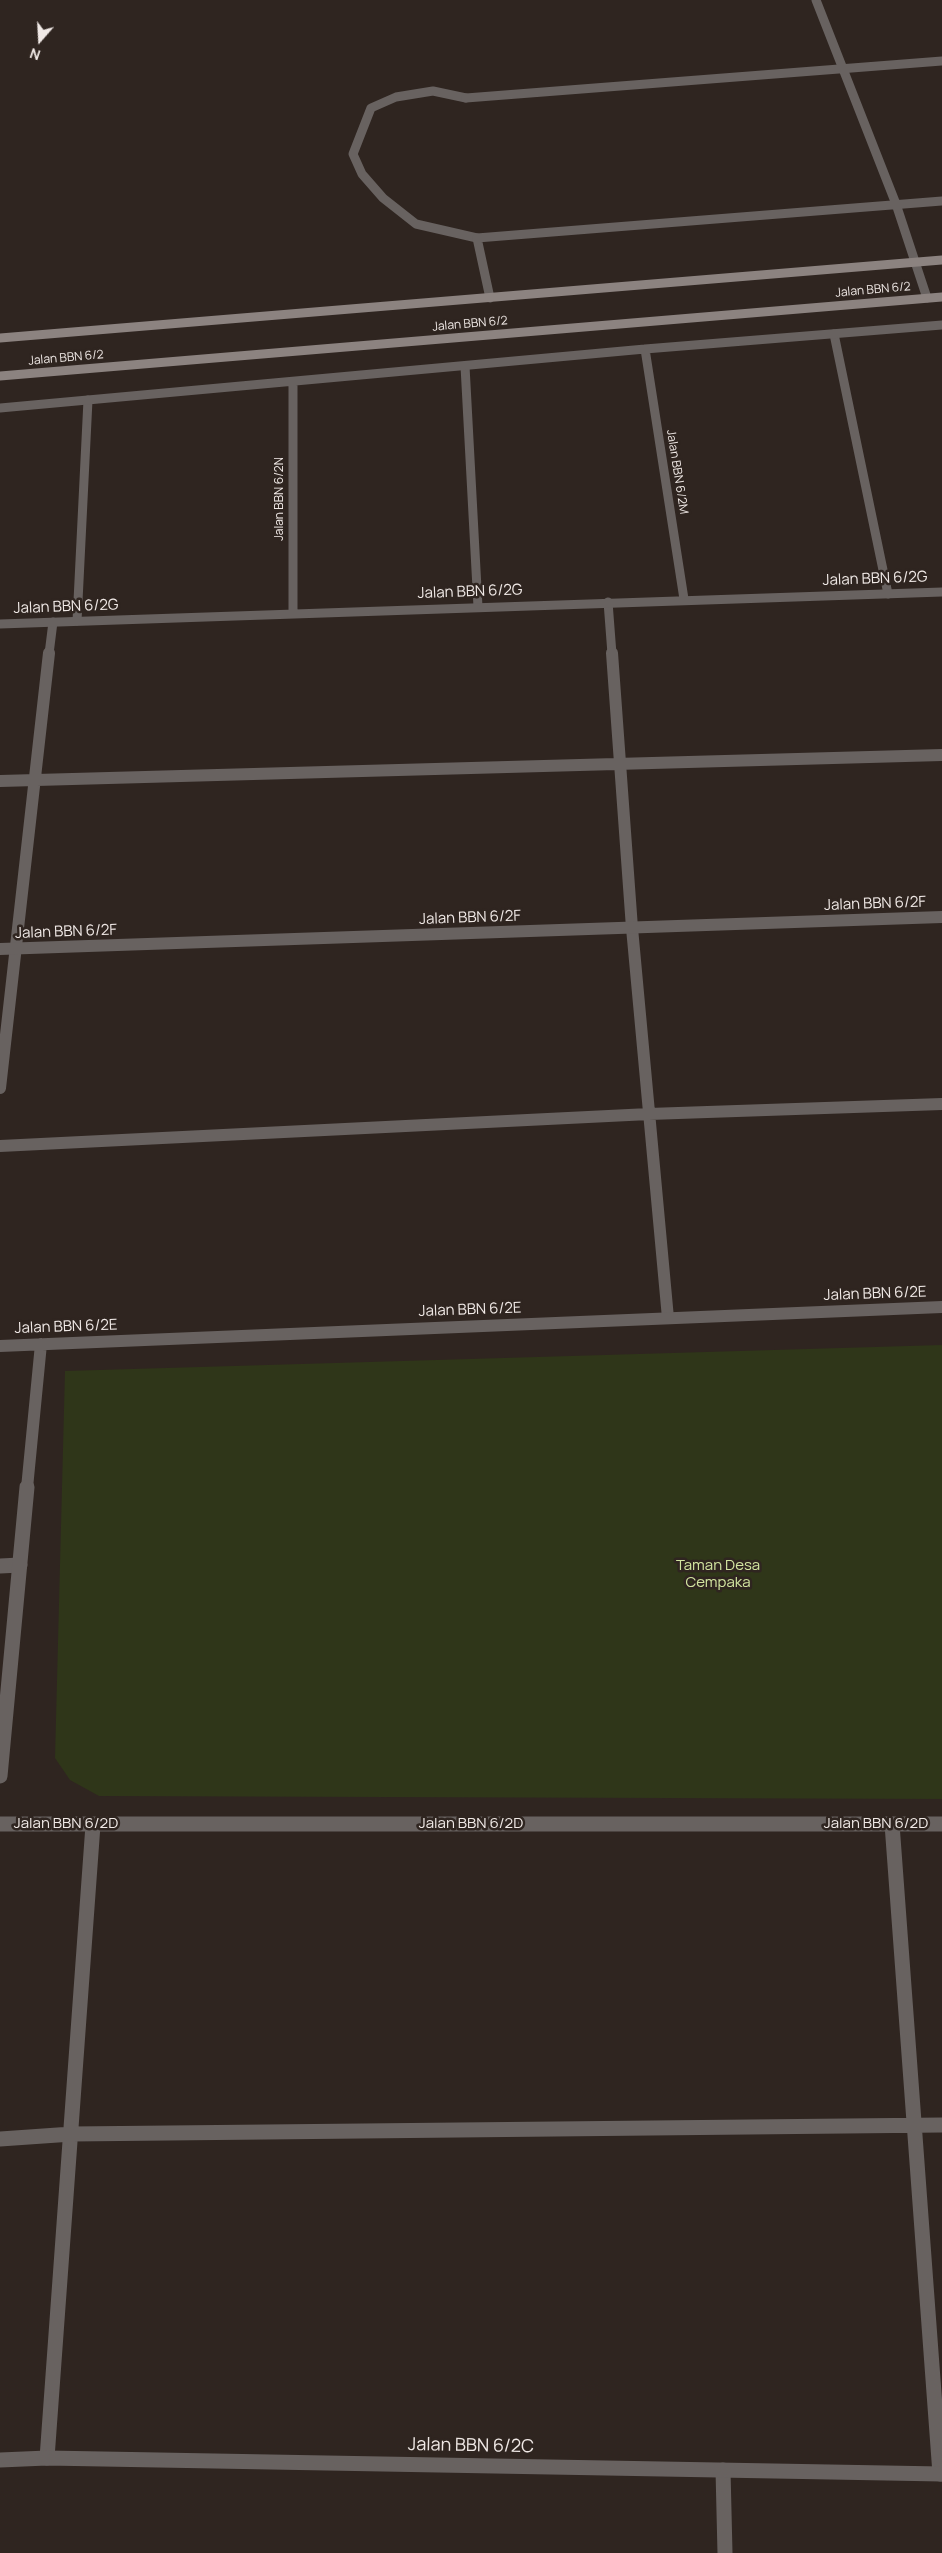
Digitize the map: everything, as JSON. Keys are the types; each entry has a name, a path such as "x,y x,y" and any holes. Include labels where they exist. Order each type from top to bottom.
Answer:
{"street":[{"path":"816,0 896,204 927,298"},
{"path":"942,61 466,98 433,90 396,96 372,108 360,132 354,154 362,174 383,198 416,224 477,238 942,200"},
{"path":"477,238 490,298"},
{"name":"Jalan BBN 6/2","path":"0,338 942,260"},
{"name":"Jalan BBN 6/2","path":"0,376 942,297"},
{"path":"0,408 293,383 645,349 942,325"},
{"path":"834,334 888,594"},
{"name":"Jalan BBN 6/2M","path":"645,349 684,599"},
{"path":"465,366 478,607"},
{"name":"Jalan BBN 6/2N","path":"293,383 293,614"},
{"path":"76,621 88,400"},
{"name":"Jalan BBN 6/2G","path":"0,624 684,599 942,592"},
{"path":"608,602 632,928 668,1318"},
{"path":"0,1088 53,622"},
{"path":"0,781 942,755"},
{"name":"Jalan BBN 6/2F","path":"0,949 942,917"},
{"path":"0,1146 649,1114 942,1104"},
{"name":"Jalan BBN 6/2E","path":"0,1346 942,1307"},
{"path":"0,1776 41,1344"},
{"path":"0,1566 20,1565"},
{"name":"Jalan BBN 6/2D","path":"0,1824 942,1824"},
{"path":"892,1824 941,2474"},
{"path":"47,2458 93,1825"},
{"path":"0,2139 72,2134 942,2125"},
{"name":"Jalan BBN 6/2C","path":"0,2460 47,2458 941,2474"},
{"path":"723,2470 725,2553"}],"green space":[{"name":"Taman Desa Cempaka","path":"942,1345 942,1799 99,1796 70,1780 55,1758 65,1371"}]}
